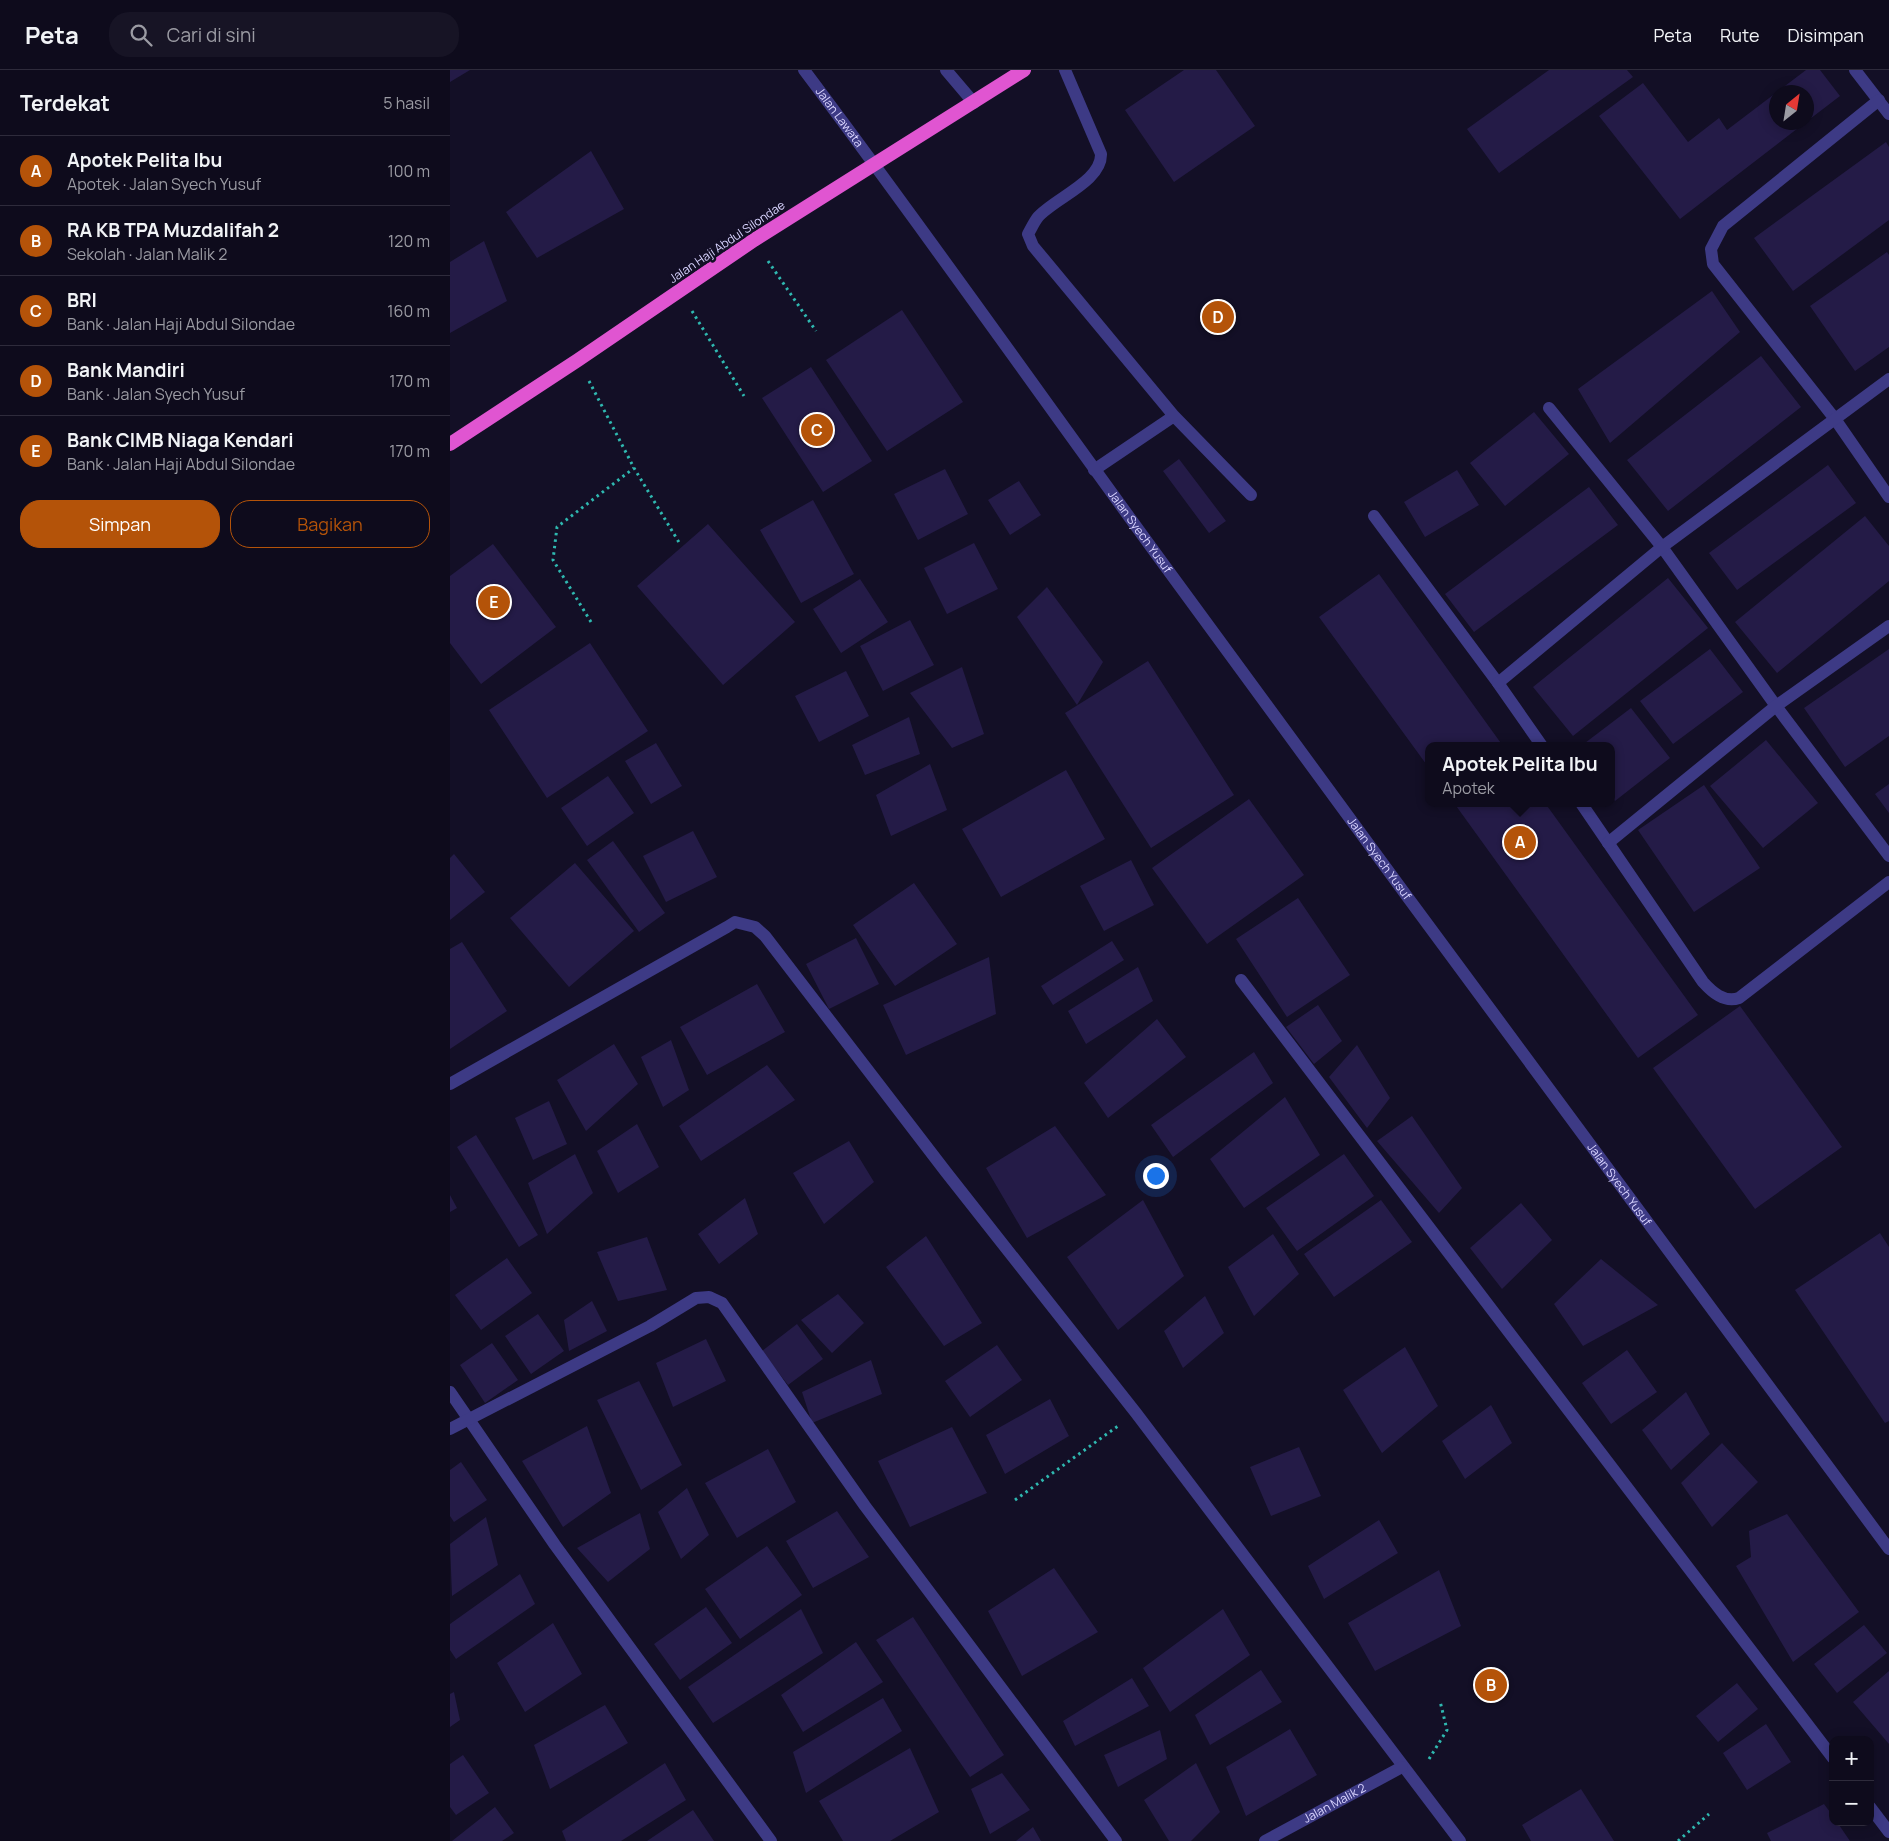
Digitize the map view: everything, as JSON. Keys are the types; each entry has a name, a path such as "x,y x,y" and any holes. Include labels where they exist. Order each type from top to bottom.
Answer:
{"highway":[{"name":"Jalan Haji Abdul Silondae","path":"450,444 680,292 754,240 1024,70"}],"street":[{"name":"Jalan Lawata","path":"804,70 875,164"},
{"path":"946,70 974,102"},
{"path":"1066,70 1101,154 1102,163 1093,175 1039,216 1028,234 1033,246 1174,416 1251,495"},
{"path":"1855,70 1889,114"},
{"path":"1879,100 1723,226 1710,249 1713,264 1835,419 1889,497"},
{"name":"Jalan Syech Yusuf","path":"875,164 1094,470 1502,1028 1889,1548"},
{"path":"1498,683 1662,547 1889,379"},
{"path":"1549,408 1662,547 1776,706 1889,856"},
{"path":"1094,470 1174,416"},
{"path":"1374,516 1498,683 1539,742"},
{"path":"1608,843 1776,706 1889,626"},
{"path":"1584,807 1703,982 1712,992 1721,997 1734,1000 1889,882"},
{"path":"450,1084 735,922 755,927 765,936 946,1172 1136,1413 1402,1767 1460,1841"},
{"path":"1241,980 1829,1753"},
{"path":"450,1429 650,1326 696,1298 709,1297 722,1304 865,1506 1116,1841"},
{"path":"450,1392 554,1545 771,1841"},
{"name":"Jalan Malik 2","path":"1265,1841 1402,1767"},
{"path":"1874,1812 1889,1832"}],"path":[{"path":"754,240 816,331"},
{"path":"680,292 744,396"},
{"path":"578,360 634,468 680,544"},
{"path":"591,622 553,560 556,527 634,468"},
{"path":"1015,1500 1136,1413"},
{"path":"1402,1767 1430,1759 1447,1730 1440,1700"},
{"path":"1678,1841 1709,1814"}],"building":[{"path":"450,70 470,70 450,82"},
{"path":"1184,70 1216,70 1255,126 1174,182 1125,110"},
{"path":"1549,70 1627,70 1633,77 1499,173 1467,129"},
{"path":"1806,70 1820,70 1840,96 1814,116 1814,85 1786,85"},
{"path":"1643,83 1688,142 1719,118 1727,130 1769,98 1769,130 1796,130 1680,219 1599,116"},
{"path":"1886,142 1889,147 1889,220 1793,291 1754,238"},
{"path":"591,151 624,209 537,258 506,212"},
{"path":"484,241 507,301 450,333 450,262"},
{"path":"1887,252 1889,255 1889,347 1855,371 1810,306"},
{"path":"1712,291 1740,332 1610,443 1578,389"},
{"path":"902,310 963,402 887,451 826,360"},
{"path":"1761,356 1801,407 1668,511 1627,460"},
{"path":"811,367 872,461 823,492 762,398"},
{"path":"1534,412 1569,454 1505,506 1470,463"},
{"path":"1179,459 1226,521 1209,533 1163,471"},
{"path":"1828,465 1856,503 1737,590 1709,553"},
{"path":"945,469 968,514 918,540 894,494"},
{"path":"1457,470 1479,505 1425,537 1404,502"},
{"path":"1019,481 1041,515 1010,535 988,500"},
{"path":"1589,487 1618,525 1474,632 1445,594"},
{"path":"813,500 854,574 801,603 760,530"},
{"path":"1865,516 1889,546 1889,581 1777,673 1735,622"},
{"path":"708,524 795,622 723,685 637,586"},
{"path":"974,543 998,589 947,614 924,568"},
{"path":"493,544 556,627 481,684 450,643 450,576"},
{"path":"1379,574 1500,742 1425,742 1425,763 1319,617"},
{"path":"1668,578 1708,628 1573,736 1533,687"},
{"path":"860,579 888,622 841,653 813,609"},
{"path":"1047,587 1103,662 1077,705 1017,617"},
{"path":"910,620 934,665 883,691 860,646"},
{"path":"590,643 648,731 547,798 489,710"},
{"path":"1710,649 1743,692 1673,744 1640,701"},
{"path":"1889,649 1889,736 1845,767 1804,708"},
{"path":"1148,661 1234,795 1151,848 1065,713"},
{"path":"962,667 984,734 952,748 910,693"},
{"path":"846,671 869,716 819,742 795,696"},
{"path":"1631,708 1670,758 1615,801 1615,742 1586,742"},
{"path":"909,717 920,754 865,775 852,745"},
{"path":"1766,740 1818,803 1763,848 1710,786"},
{"path":"656,743 682,786 651,804 625,761"},
{"path":"930,764 947,810 891,836 876,795"},
{"path":"1066,770 1105,839 1001,897 962,829"},
{"path":"608,776 634,813 587,846 561,808"},
{"path":"1889,784 1889,813 1875,794"},
{"path":"1704,785 1760,868 1694,912 1638,830"},
{"path":"1249,799 1304,875 1207,944 1152,868"},
{"path":"1457,807 1548,807 1698,1015 1638,1058"},
{"path":"693,831 717,877 666,902 643,856"},
{"path":"613,841 665,913 639,932 587,860"},
{"path":"454,854 485,892 450,920 450,858"},
{"path":"1131,860 1154,905 1104,931 1080,886"},
{"path":"575,863 634,931 569,987 510,918"},
{"path":"914,883 957,944 895,986 853,925"},
{"path":"1298,898 1350,975 1287,1017 1236,939"},
{"path":"856,938 879,984 829,1009 806,964"},
{"path":"1112,941 1124,960 1053,1005 1041,986"},
{"path":"462,942 507,1011 450,1049 450,949"},
{"path":"989,957 996,1014 906,1055 883,1005"},
{"path":"1138,967 1153,1001 1086,1044 1068,1011"},
{"path":"757,984 785,1032 707,1075 680,1027"},
{"path":"1318,1005 1342,1041 1314,1064 1286,1027"},
{"path":"1740,1006 1842,1147 1755,1209 1653,1068"},
{"path":"1157,1019 1186,1057 1108,1118 1084,1083"},
{"path":"671,1040 689,1090 663,1107 641,1057"},
{"path":"614,1044 638,1084 586,1131 557,1080"},
{"path":"1357,1045 1390,1098 1367,1128 1329,1077"},
{"path":"1254,1052 1273,1083 1173,1157 1151,1125"},
{"path":"767,1065 795,1100 701,1161 679,1126"},
{"path":"1285,1097 1320,1155 1244,1208 1210,1159"},
{"path":"549,1101 567,1144 533,1160 515,1118"},
{"path":"1412,1116 1462,1188 1439,1213 1377,1141"},
{"path":"637,1124 659,1167 618,1193 597,1151"},
{"path":"1055,1126 1106,1195 1027,1238 986,1168"},
{"path":"476,1135 538,1235 519,1247 457,1147"},
{"path":"849,1141 874,1182 824,1224 793,1173"},
{"path":"575,1154 593,1193 547,1234 528,1183"},
{"path":"1344,1154 1374,1196 1297,1251 1266,1208"},
{"path":"450,1195 457,1208 450,1212"},
{"path":"745,1198 758,1234 719,1264 698,1234"},
{"path":"1143,1200 1184,1276 1118,1330 1067,1257"},
{"path":"1381,1200 1412,1242 1334,1297 1304,1254"},
{"path":"1521,1203 1552,1240 1502,1289 1470,1248"},
{"path":"1880,1233 1889,1247 1889,1421 1885,1423 1795,1290"},
{"path":"1273,1234 1299,1274 1254,1316 1228,1267"},
{"path":"926,1236 982,1323 944,1346 886,1267"},
{"path":"647,1237 667,1290 618,1301 597,1252"},
{"path":"507,1258 532,1293 481,1330 455,1295"},
{"path":"1601,1259 1658,1305 1583,1346 1554,1304"},
{"path":"838,1294 864,1323 832,1353 801,1320"},
{"path":"1205,1296 1224,1333 1183,1368 1164,1331"},
{"path":"592,1301 607,1331 569,1351 564,1320"},
{"path":"538,1314 564,1351 531,1374 505,1336"},
{"path":"797,1324 823,1359 788,1385 762,1351"},
{"path":"706,1339 726,1381 673,1407 656,1363"},
{"path":"492,1343 518,1380 485,1403 460,1365"},
{"path":"997,1345 1022,1380 970,1417 945,1381"},
{"path":"1405,1347 1438,1406 1382,1453 1343,1390"},
{"path":"1627,1350 1657,1392 1611,1424 1582,1383"},
{"path":"871,1360 882,1394 812,1423 802,1392"},
{"path":"639,1381 682,1465 641,1490 597,1400"},
{"path":"1686,1392 1710,1434 1671,1470 1642,1430"},
{"path":"1050,1399 1069,1436 1005,1474 986,1435"},
{"path":"1491,1405 1512,1443 1465,1479 1442,1441"},
{"path":"587,1426 611,1493 563,1527 522,1461"},
{"path":"952,1427 987,1493 910,1527 878,1461"},
{"path":"1722,1443 1758,1482 1712,1527 1681,1483"},
{"path":"1299,1447 1321,1496 1271,1516 1250,1467"},
{"path":"768,1449 796,1502 737,1538 705,1483"},
{"path":"461,1462 487,1500 454,1522 450,1516 450,1470"},
{"path":"687,1488 709,1535 681,1559 658,1512"},
{"path":"837,1511 869,1557 813,1588 786,1541"},
{"path":"640,1513 650,1549 608,1582 577,1548"},
{"path":"1787,1514 1859,1612 1793,1662 1736,1566 1751,1557 1749,1531"},
{"path":"486,1517 498,1565 452,1596 450,1544"},
{"path":"1379,1520 1398,1553 1324,1599 1308,1566"},
{"path":"767,1546 802,1595 740,1639 705,1589"},
{"path":"1054,1568 1098,1632 1022,1676 988,1611"},
{"path":"1439,1570 1461,1626 1375,1671 1348,1623"},
{"path":"520,1574 535,1604 456,1659 450,1650 450,1624"},
{"path":"706,1607 732,1643 680,1680 654,1644"},
{"path":"801,1609 823,1653 713,1723 688,1687"},
{"path":"1223,1609 1250,1655 1170,1712 1143,1668"},
{"path":"913,1617 1004,1755 970,1777 876,1640"},
{"path":"553,1623 582,1674 525,1712 497,1663"},
{"path":"1864,1625 1887,1653 1837,1693 1814,1664"},
{"path":"856,1642 883,1682 803,1732 781,1695"},
{"path":"1261,1670 1282,1702 1210,1745 1195,1715"},
{"path":"1889,1671 1889,1744 1853,1702"},
{"path":"1132,1678 1149,1706 1075,1746 1063,1721"},
{"path":"1737,1683 1758,1709 1718,1742 1696,1716"},
{"path":"454,1692 460,1720 450,1727 450,1694"},
{"path":"883,1698 902,1731 806,1793 793,1752"},
{"path":"605,1705 628,1743 550,1789 534,1745"},
{"path":"1766,1724 1791,1762 1747,1790 1723,1753"},
{"path":"1290,1729 1317,1775 1246,1816 1226,1767"},
{"path":"1160,1730 1167,1759 1118,1787 1104,1755"},
{"path":"910,1748 939,1812 890,1841 843,1841 819,1801"},
{"path":"463,1755 489,1793 456,1815 450,1807 450,1764"},
{"path":"665,1763 686,1800 621,1841 566,1841 562,1831"},
{"path":"1196,1763 1220,1812 1191,1841 1169,1841 1144,1800"},
{"path":"1002,1773 1030,1810 990,1834 971,1789"},
{"path":"1581,1789 1614,1841 1531,1841 1522,1825"},
{"path":"1824,1804 1829,1811 1829,1826 1840,1826 1850,1841 1771,1841 1767,1833"},
{"path":"495,1807 514,1833 502,1841 452,1841"},
{"path":"693,1810 714,1841 647,1841"},
{"path":"1033,1827 1041,1841 1016,1841"}],"place":[{"name":"Bank Mandiri","path":"1218,317"},
{"name":"BRI","path":"817,430"},
{"name":"Bank CIMB Niaga Kendari","path":"494,602"},
{"name":"Apotek Pelita Ibu","path":"1520,842"},
{"name":"RA KB TPA Muzdalifah 2","path":"1491,1685"}]}
